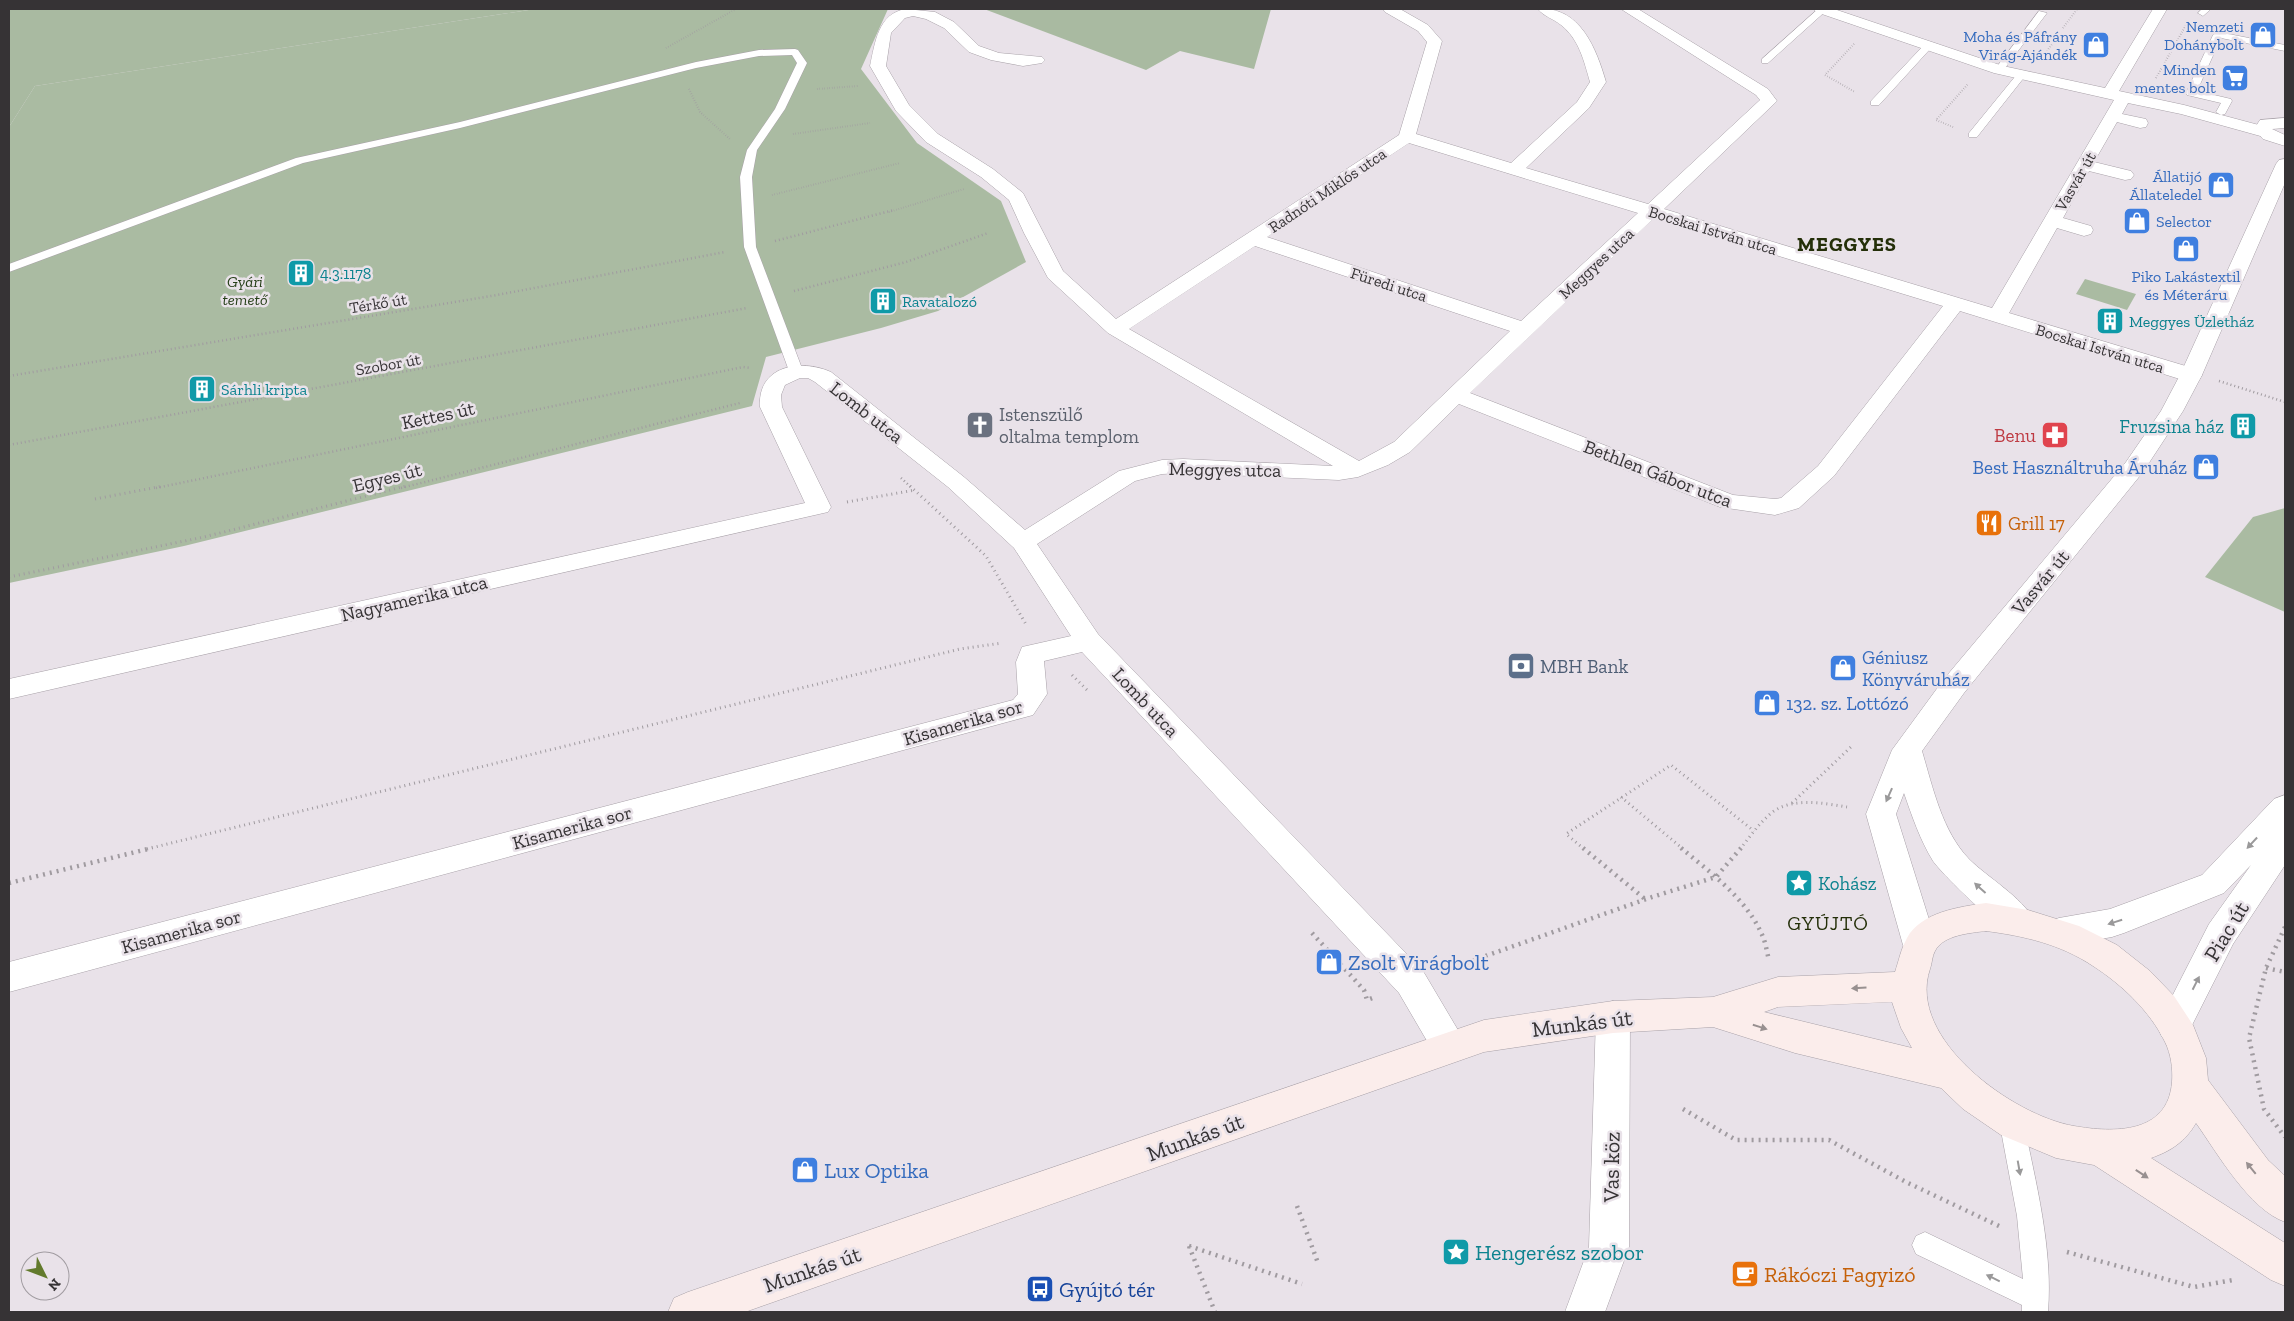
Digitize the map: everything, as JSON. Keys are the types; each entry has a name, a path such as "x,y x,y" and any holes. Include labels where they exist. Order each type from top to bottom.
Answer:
{"main road":[{"path":"1986,917 2017,919 2059,932 2086,944 2113,961 2137,981 2158,1003 2174,1026 2188,1057 2191,1086 2186,1108 2175,1126 2155,1139 2130,1147 2101,1148 2056,1140 2011,1120 1978,1099 1951,1074 1928,1044 1913,1014 1908,986 1920,945 1937,930 1959,920 1986,917"},
{"path":"1713,1012 1778,992 1908,986"},
{"path":"1713,1012 1795,1038 1951,1074"},
{"name":"Munkás út","path":"688,1312 1484,1036 1613,1017 1713,1012"},
{"path":"2191,1086 2255,1173 2285,1203"},
{"path":"2101,1148 2285,1266"}],"street":[{"name":"Radnóti Miklós utca","path":"1116,329 1407,137 1435,41 1424,28 1390,9"},
{"path":"1515,169 1583,105 1598,82 1589,50 1571,24 1545,9"},
{"name":"Meggyes utca","path":"1023,542 1127,476 1142,471 1183,466 1339,473 1358,470 1382,460 1402,446 1524,329 1652,212 1769,101 1762,92 1628,9"},
{"path":"1822,9 1999,70 2277,128"},
{"name":"Vasvár út","path":"1997,317 2112,116 2116,95 2160,9"},
{"path":"1037,60 1010,60 974,49 949,25 930,15 913,12 900,14 884,32 878,66 902,108 932,138 996,180 1017,197 1033,233 1055,274 1116,329 1358,470"},
{"path":"2112,116 2140,123"},
{"name":"Vasvár út","path":"1920,945 1880,814 1907,750 1954,686 2135,467 2172,411 2191,375 2284,166 2278,148 2277,128"},
{"name":"Bocskai István utca","path":"1407,137 1955,305 2191,375"},
{"path":"2084,165 2125,175"},
{"path":"2051,221 2084,230"},
{"name":"Füredi utca","path":"1254,239 1524,329"},
{"name":"Bethlen Gábor utca","path":"1455,395 1730,502 1754,507 1775,508 1790,502 1826,471 1955,305"},
{"name":"Lomb utca","path":"791,374 812,371 823,377 956,482 1023,542 1088,641 1412,982 1450,1047"},
{"path":"791,374 776,380 770,395 771,407 819,507"},
{"name":"Nagyamerika utca","path":"9,690 819,507"},
{"path":"1028,662 1032,654 1088,641"},
{"name":"Kisamerika sor","path":"9,977 1023,708 1032,701 1034,693 1028,662"},
{"path":"1907,750 1918,790 1944,851 1976,885 2017,919"},
{"path":"2059,932 2112,923 2213,884 2285,807"},
{"name":"Piac út","path":"2174,1026 2221,934 2285,840"},
{"name":"Vas köz","path":"1585,1312 1609,1246 1613,1017"}],"lane":[{"path":"1765,61 1822,9"},
{"path":"1999,70 2042,13"},
{"path":"2221,112 2227,101 2191,93 2218,34 2285,48"},
{"path":"1875,103 1928,46"},
{"path":"9,268 300,160 460,125 677,70 759,53 794,52 802,62 780,109 752,150 746,178 750,247 771,301 791,374"},
{"path":"1973,136 2022,75"},
{"path":"2011,1120 2033,1243 2036,1305"},
{"path":"1925,1245 2036,1305"}],"path":[{"path":"2153,82 2186,24"},
{"path":"1854,44 1825,75 1875,103"},
{"path":"677,70 689,87 694,106 710,125 731,140 750,161"},
{"path":"1968,83 1936,120 1973,136"},
{"path":"789,92 862,85"},
{"path":"760,139 870,123"},
{"path":"748,201 900,163"},
{"name":"Térkő út","path":"9,376 497,295 750,247 892,211 996,180"},
{"name":"Szobor út","path":"9,444 771,301 906,262 988,233"},
{"name":"Kettes út","path":"95,499 209,478 743,367 791,374"},
{"path":"2219,381 2285,402"},
{"name":"Egyes út","path":"9,577 204,537 770,395"},
{"path":"819,507 956,482"},
{"path":"9,883 992,642 1010,644 1021,650 1028,662"},
{"path":"1412,982 1646,899 1716,877 1769,814 1792,803 1853,745"},
{"path":"1646,899 1566,834 1671,765 1754,831"},
{"path":"1621,797 1716,877 1748,910 1763,937 1769,962"},
{"path":"1792,803 1848,807"},
{"path":"2285,927 2266,968 2249,1038 2264,1109 2285,1137"},
{"path":"2266,968 2285,972"},
{"path":"1683,1109 1736,1140 1829,1140 1906,1182 2033,1243 2194,1287 2240,1278"},
{"path":"1297,1206 1318,1263"},
{"path":"1214,1312 1189,1246 1302,1284"}],"green space":[{"path":"9,9 535,9 35,86 9,127"},
{"name":"Gyári temető","path":"535,9 888,9 861,69 917,143 1001,201 1026,262 938,311 881,328 766,357 752,406 184,546 9,583 9,127 35,86"},
{"path":"984,9 1271,9 1254,69 1180,51 1146,70"},
{"path":"2085,279 2136,294 2127,310 2076,294"},
{"path":"2285,508 2285,612 2205,577 2253,517"}],"place":[{"name":"Nemzeti Dohánybolt","path":"2263,35"},
{"name":"Moha és Páfrány Virág-Ajándék","path":"2096,45"},
{"name":"Minden mentes bolt","path":"2235,78"},
{"name":"Állatijó Állateledel","path":"2221,185"},
{"name":"Selector","path":"2137,221"},
{"name":"Piko Lakástextil és Méteráru","path":"2186,249"},
{"name":"4.3.1178","path":"301,273"},
{"name":"Ravatalozó","path":"883,301"},
{"name":"Meggyes Üzletház","path":"2110,321"},
{"name":"Sárhli kripta","path":"202,389"},
{"name":"Istenszülő oltalma templom","path":"980,425"},
{"name":"Fruzsina ház","path":"2243,426"},
{"name":"Benu","path":"2055,435"},
{"name":"Best Használtruha Áruház","path":"2206,467"},
{"name":"Grill 17","path":"1989,523"},
{"name":"MBH Bank","path":"1521,666"},
{"name":"Géniusz Könyváruház","path":"1843,668"},
{"name":"132. sz. Lottózó","path":"1767,703"},
{"name":"Kohász","path":"1799,883"},
{"name":"Zsolt Virágbolt","path":"1329,962"},
{"name":"Lux Optika","path":"805,1170"},
{"name":"Hengerész szobor","path":"1456,1252"},
{"name":"Rákóczi Fagyizó","path":"1745,1274"},
{"name":"Gyújtó tér","path":"1040,1289"}],"district":[{"name":"MEGGYES","path":"1847,244"},
{"name":"GYÚJTÓ","path":"1828,923"}]}
